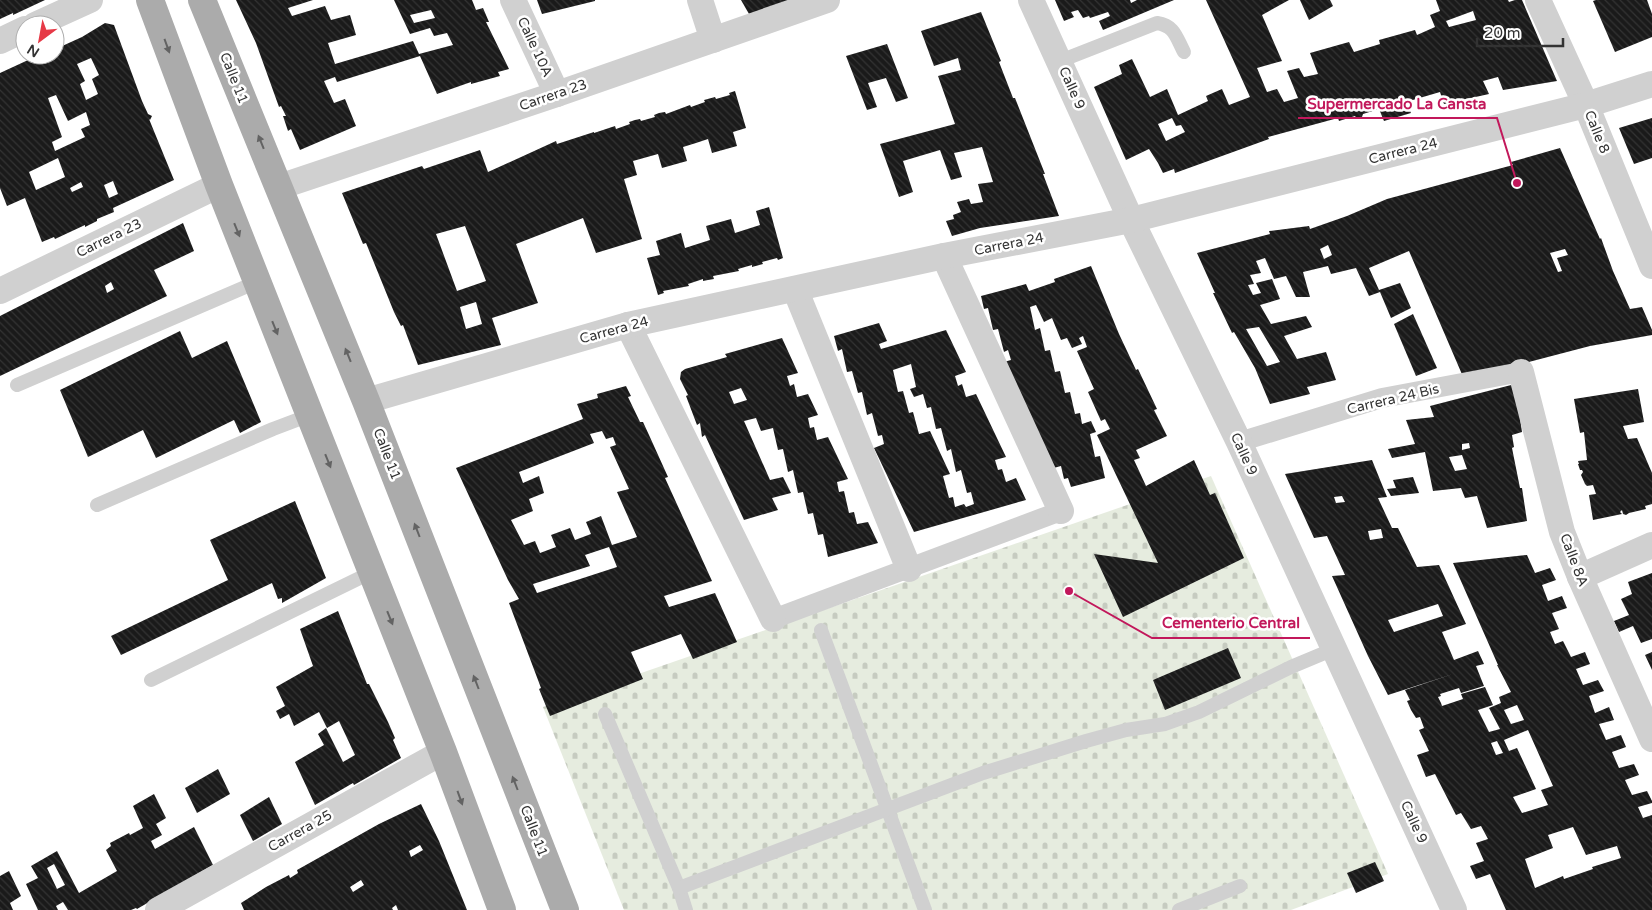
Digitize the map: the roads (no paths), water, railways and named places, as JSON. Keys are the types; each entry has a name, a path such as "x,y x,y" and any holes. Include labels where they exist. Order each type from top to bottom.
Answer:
{"main road":[{"path":"150,0 219,185 443,752 502,910"},
{"name":"Calle 11","path":"202,0 366,400 564,910"}],"street":[{"path":"57,15 90,0"},
{"name":"Calle 10A","path":"513,0 557,94"},
{"path":"700,0 713,40"},
{"name":"Carrera 23","path":"279,187 557,94 826,0"},
{"name":"Calle 9","path":"1031,0 1131,220 1239,442 1454,910"},
{"name":"Calle 8","path":"1538,0 1586,105 1652,266"},
{"path":"0,41 15,34"},
{"name":"Carrera 24","path":"366,400 628,325 944,256 1131,220 1586,105 1652,84"},
{"name":"Carrera 23","path":"0,291 219,185"},
{"path":"628,325 773,619 1061,510 944,256"},
{"path":"795,289 909,569"},
{"name":"Carrera 24 Bis","path":"1239,442 1382,398 1521,372"},
{"name":"Calle 8A","path":"1521,372 1562,532 1652,739"},
{"path":"1580,577 1652,545"},
{"name":"Carrera 25","path":"158,910 443,752"}],"lane":[{"path":"1060,61 1157,22 1172,28 1184,52"},
{"path":"17,386 257,282"},
{"path":"97,505 273,428 310,415"},
{"path":"151,680 372,572"},
{"path":"821,630 925,910"},
{"path":"678,888 983,773 1086,741 1126,730 1165,724 1199,712 1291,667 1334,649"},
{"path":"605,714 686,910"},
{"path":"1179,910 1240,886"}],"place":[{"name":"Supermercado La Cansta","path":"1517,183"},
{"name":"Cementerio Central","path":"1069,591"}]}
